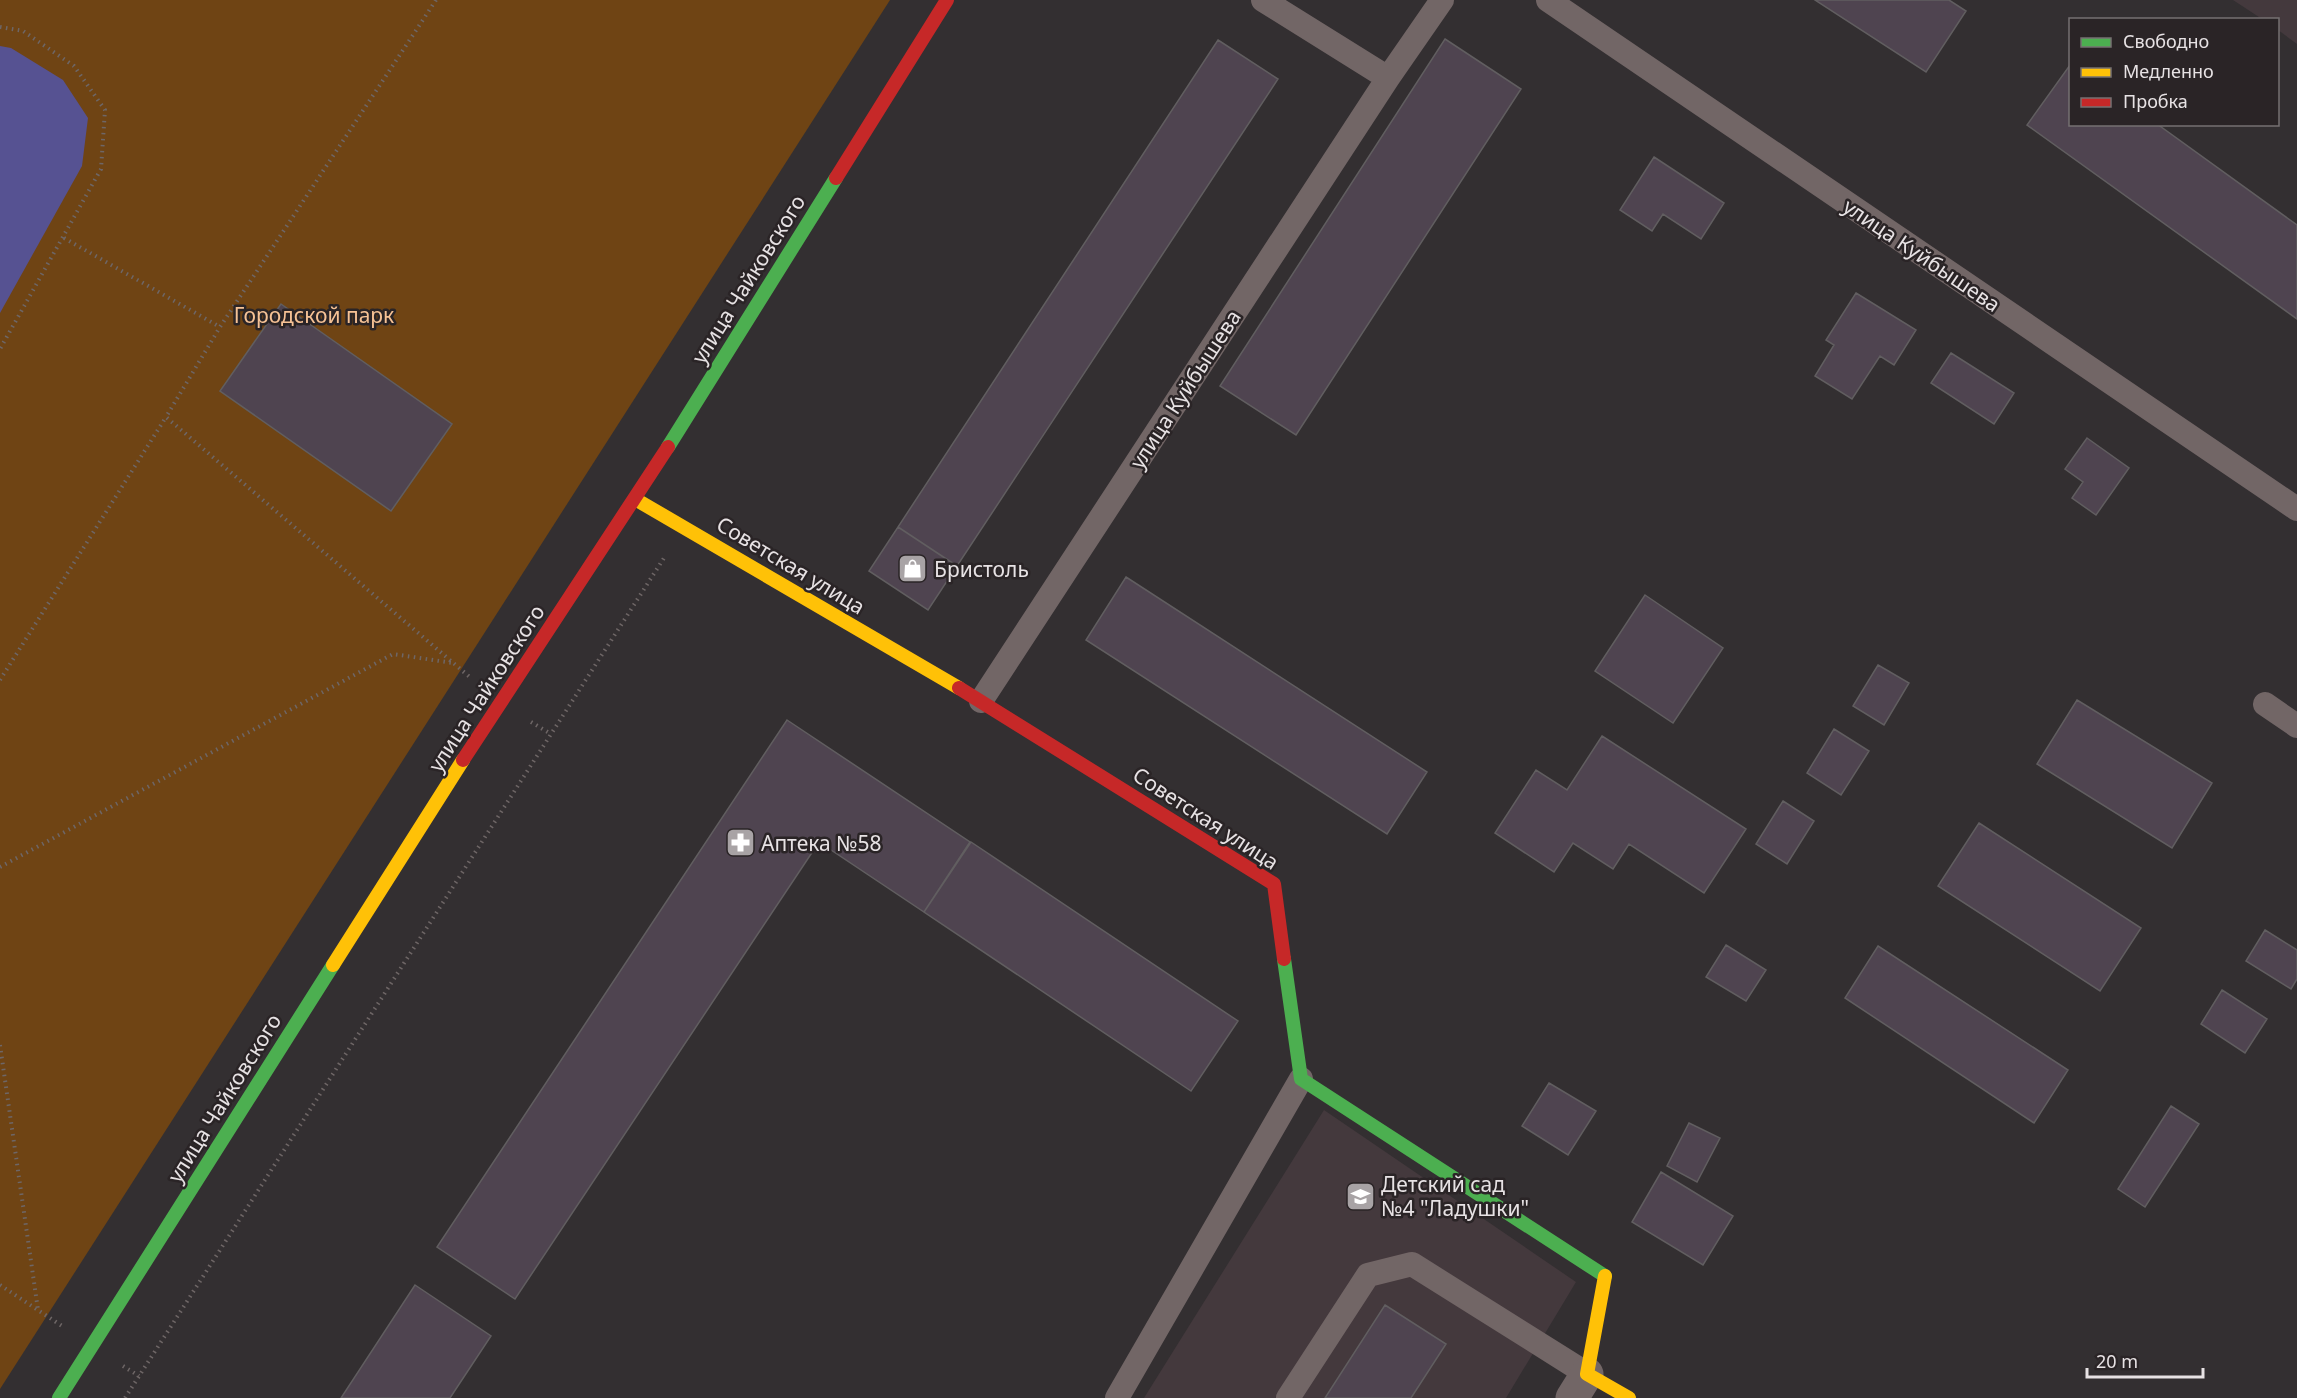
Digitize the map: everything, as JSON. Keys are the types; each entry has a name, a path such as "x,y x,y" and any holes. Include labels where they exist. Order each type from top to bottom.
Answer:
{"street":[{"name":"улица Чайковского","path":"59,1398 500,702 635,499 947,0"},
{"name":"Советская улица","path":"635,499 981,701 1274,884 1301,1079"},
{"path":"1301,1079 1605,1276 1580,1386 1629,1398"}],"lane":[{"path":"1263,0 1388,78"},
{"name":"улица Куйбышева","path":"981,701 1388,78 1442,0"},
{"name":"улица Куйбышева","path":"1548,0 2297,509"},
{"path":"2265,704 2297,726"},
{"path":"1117,1398 1301,1079"},
{"path":"1288,1398 1368,1275 1412,1264 1580,1386"}],"path":[{"path":"0,680 220,327 435,0"},
{"path":"0,27 23,31 74,66 105,110 101,169 0,349"},
{"path":"64,238 220,327"},
{"path":"166,417 500,702 551,734"},
{"path":"125,1398 684,526"},
{"path":"0,867 393,654 453,663"},
{"path":"0,1045 38,1310"}],"shaded area":[{"path":"2233,0 2297,0 2297,44 2279,31 2279,18 2260,18"},
{"path":"0,46 11,48 63,80 88,118 82,166 0,313"},
{"name":"Детский сад №4 \"Ладушки\"","path":"1324,1110 1576,1282 1506,1398 1144,1398"}],"green space":[{"name":"Городской парк","path":"0,0 890,0 0,1389"}],"building":[{"path":"1815,0 1949,0 1966,11 1926,72"},
{"path":"1445,39 1521,89 1296,435 1220,386"},
{"path":"1218,40 1278,79 957,566 898,527"},
{"path":"2069,66 2069,126 2160,126 2297,225 2297,319 2027,125"},
{"path":"1654,157 1724,203 1701,239 1663,214 1652,231 1620,210"},
{"path":"1856,293 1916,330 1894,365 1880,356 1852,399 1815,376 1834,345 1826,340"},
{"path":"281,304 452,424 391,511 220,391"},
{"path":"1951,353 2014,393 1994,424 1931,383"},
{"path":"2087,438 2129,468 2096,515 2072,498 2083,482 2065,469"},
{"name":"Бристоль","path":"898,527 957,566 928,610 869,571"},
{"path":"1126,577 1427,772 1387,834 1086,640"},
{"path":"1645,595 1723,648 1673,723 1595,671"},
{"path":"1878,665 1909,683 1884,725 1853,706"},
{"path":"2077,700 2212,783 2172,848 2037,764"},
{"path":"787,720 970,842 924,912 819,842 515,1299 437,1247"},
{"path":"1834,729 1869,751 1841,795 1807,773"},
{"path":"1602,736 1746,829 1704,893 1629,844 1613,869 1573,843 1554,872 1495,833 1536,770 1567,790"},
{"path":"1783,801 1814,821 1787,864 1756,844"},
{"path":"1979,823 2141,928 2100,991 1938,886"},
{"path":"971,842 1238,1021 1191,1091 924,912"},
{"path":"2265,930 2297,950 2297,979 2291,989 2246,961"},
{"path":"1726,945 1766,970 1746,1001 1706,977"},
{"path":"1878,946 2068,1070 2034,1123 1845,998"},
{"path":"2222,990 2267,1019 2245,1053 2201,1024"},
{"path":"1549,1083 1596,1111 1568,1155 1522,1126"},
{"path":"2171,1106 2199,1124 2145,1207 2118,1189"},
{"path":"1689,1123 1720,1138 1697,1182 1667,1166"},
{"path":"1661,1172 1733,1216 1703,1265 1632,1222"},
{"path":"415,1285 491,1336 450,1398 341,1398"},
{"path":"1385,1305 1446,1344 1411,1398 1325,1398"}],"traffic: fast":[{"path":"668,447 836,178"},
{"path":"1284,959 1301,1079 1605,1276"},
{"path":"59,1398 333,965"}],"traffic: slow":[{"path":"635,499 959,688"},
{"path":"333,965 463,760"},
{"path":"1605,1276 1587,1374 1629,1398"}],"traffic: jam":[{"path":"836,178 947,0"},
{"path":"463,760 668,447"},
{"path":"959,688 1274,884 1284,959"}],"place":[{"name":"Бристоль","path":"913,569"},
{"name":"Аптека №58","path":"740,843"},
{"name":"Детский сад №4 \"Ладушки\"","path":"1360,1196"}]}
